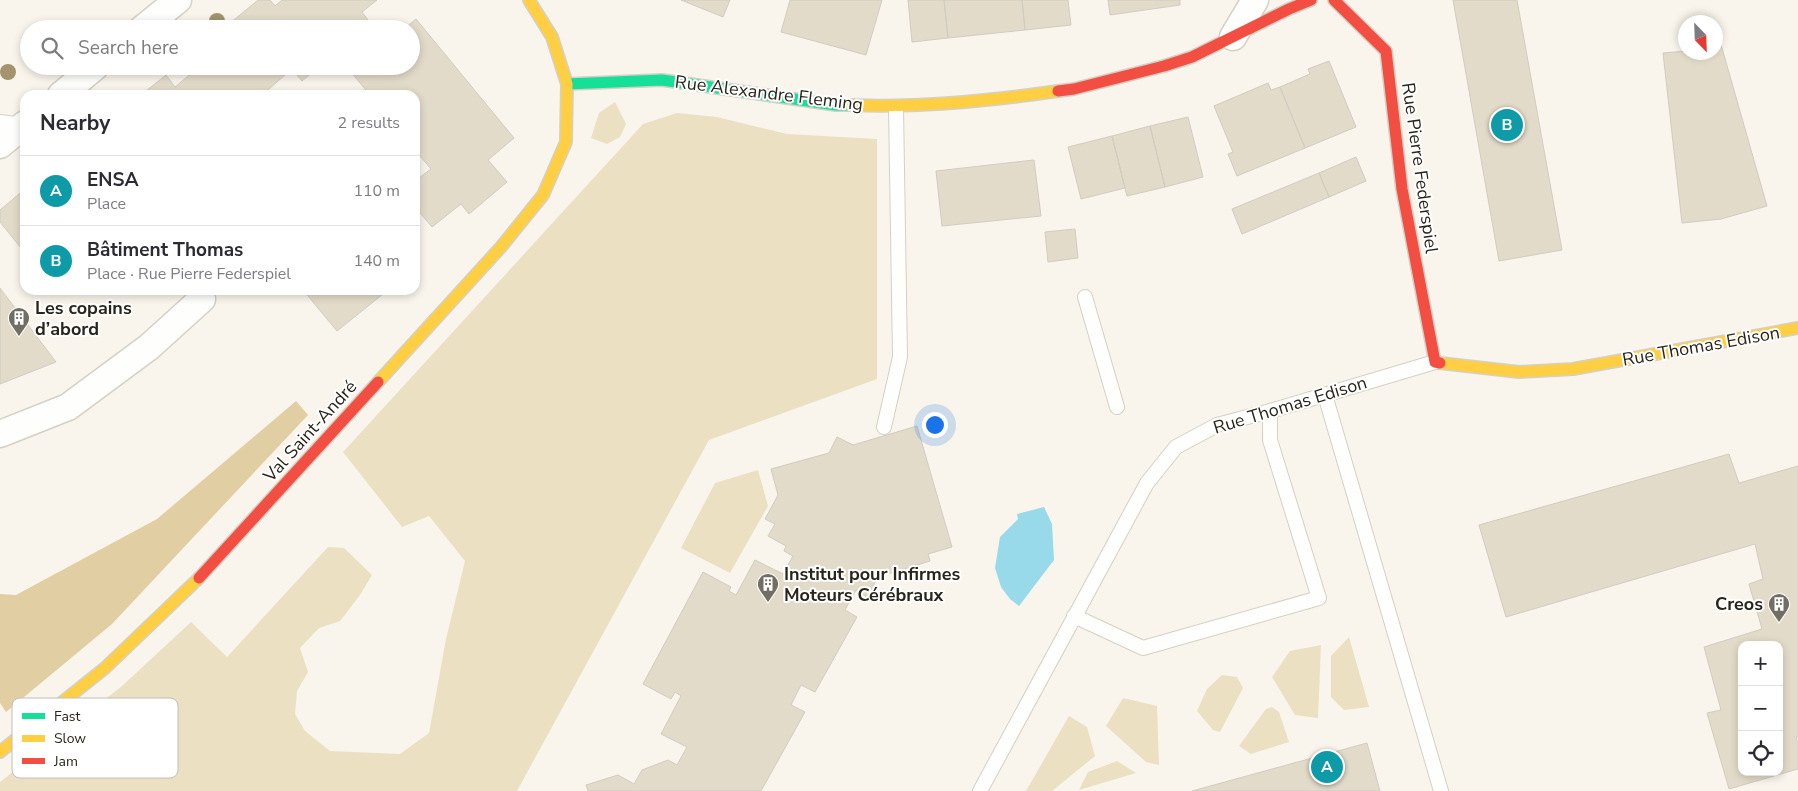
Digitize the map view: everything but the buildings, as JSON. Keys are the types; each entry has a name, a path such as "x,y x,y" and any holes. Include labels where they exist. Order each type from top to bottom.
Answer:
{"street":[{"path":"153,20 178,0"},
{"path":"529,0 552,37 567,84"},
{"path":"1233,37 1254,0"},
{"name":"Rue Alexandre Fleming","path":"567,84 662,80 836,105 896,107 989,101 1074,89 1164,66 1192,57 1311,0"},
{"name":"Rue Pierre Federspiel","path":"1334,0 1386,51 1402,189 1435,362"},
{"path":"67,90 85,75"},
{"name":"Val Saint-André","path":"68,698 105,668 189,589 501,247 543,195 566,142 567,84"},
{"path":"0,145 16,124"},
{"path":"0,434 68,407 149,347 202,299"},
{"name":"Rue Thomas Edison","path":"1435,362 1518,372 1573,369 1798,328"},
{"name":"Val Saint-André","path":"0,752 12,742"}],"lane":[{"path":"884,427 900,358 896,107"},
{"path":"1085,298 1117,407"},
{"name":"Rue Thomas Edison","path":"980,791 1147,483 1176,447 1217,424 1270,411 1435,362"},
{"path":"1325,395 1441,791"},
{"path":"1074,616 1143,648 1320,598 1270,440 1270,411"}],"shaded area":[{"path":"615,102 626,124 620,137 607,144 591,138 599,113"},
{"path":"677,113 717,117 787,134 877,139 877,379 709,440 517,791 0,791 0,782 12,773 12,778 178,778 178,698 107,698 191,622 227,657 328,547 344,548 372,575 360,595 340,621 319,628 300,648 308,672 297,691 295,714 305,731 330,751 400,754 429,733 446,639 465,561 429,516 402,527 343,452 643,124"},
{"path":"296,401 308,415 112,624 23,698 12,698 12,707 6,712 0,703 0,594 16,595 157,519"},
{"path":"758,470 768,506 730,573 681,548 715,483"},
{"path":"1349,637 1369,707 1344,710 1331,697 1331,656"},
{"path":"1321,645 1318,718 1295,715 1272,677 1290,651"},
{"path":"1222,675 1237,677 1243,688 1220,732 1213,730 1197,711 1207,689"},
{"path":"1123,698 1157,706 1159,765 1146,762 1106,726"},
{"path":"1272,707 1279,712 1289,742 1251,754 1239,746 1266,709"},
{"path":"1069,716 1087,727 1095,756 1052,791 1026,791"},
{"path":"1117,761 1136,773 1079,790 1088,772"}],"water":[{"path":"1044,507 1052,524 1054,560 1019,606 1010,599 1001,587 995,568 1000,537 1018,519 1017,514"}],"traffic: fast":[{"path":"567,84 662,80 836,105 851,105"}],"traffic: slow":[{"path":"378,382 501,247 543,195 566,142 567,84 552,37 529,0"},
{"path":"851,105 877,106 954,103 1058,91"},
{"path":"1440,363 1519,372 1573,369 1798,328"},
{"path":"68,698 105,668 199,578"},
{"path":"0,752 12,742"}],"traffic: jam":[{"path":"1058,91 1074,89 1192,57 1311,0"},
{"path":"1334,0 1386,51 1402,189 1435,362 1440,363"},
{"path":"199,578 378,382"}],"place":[{"name":"Bâtiment Thomas","path":"1507,125"},
{"name":"Les copains d’abord","path":"19,337"},
{"name":"Institut pour Infirmes Moteurs Cérébraux","path":"768,603"},
{"name":"Creos","path":"1779,623"},
{"name":"ENSA","path":"1327,767"}]}
